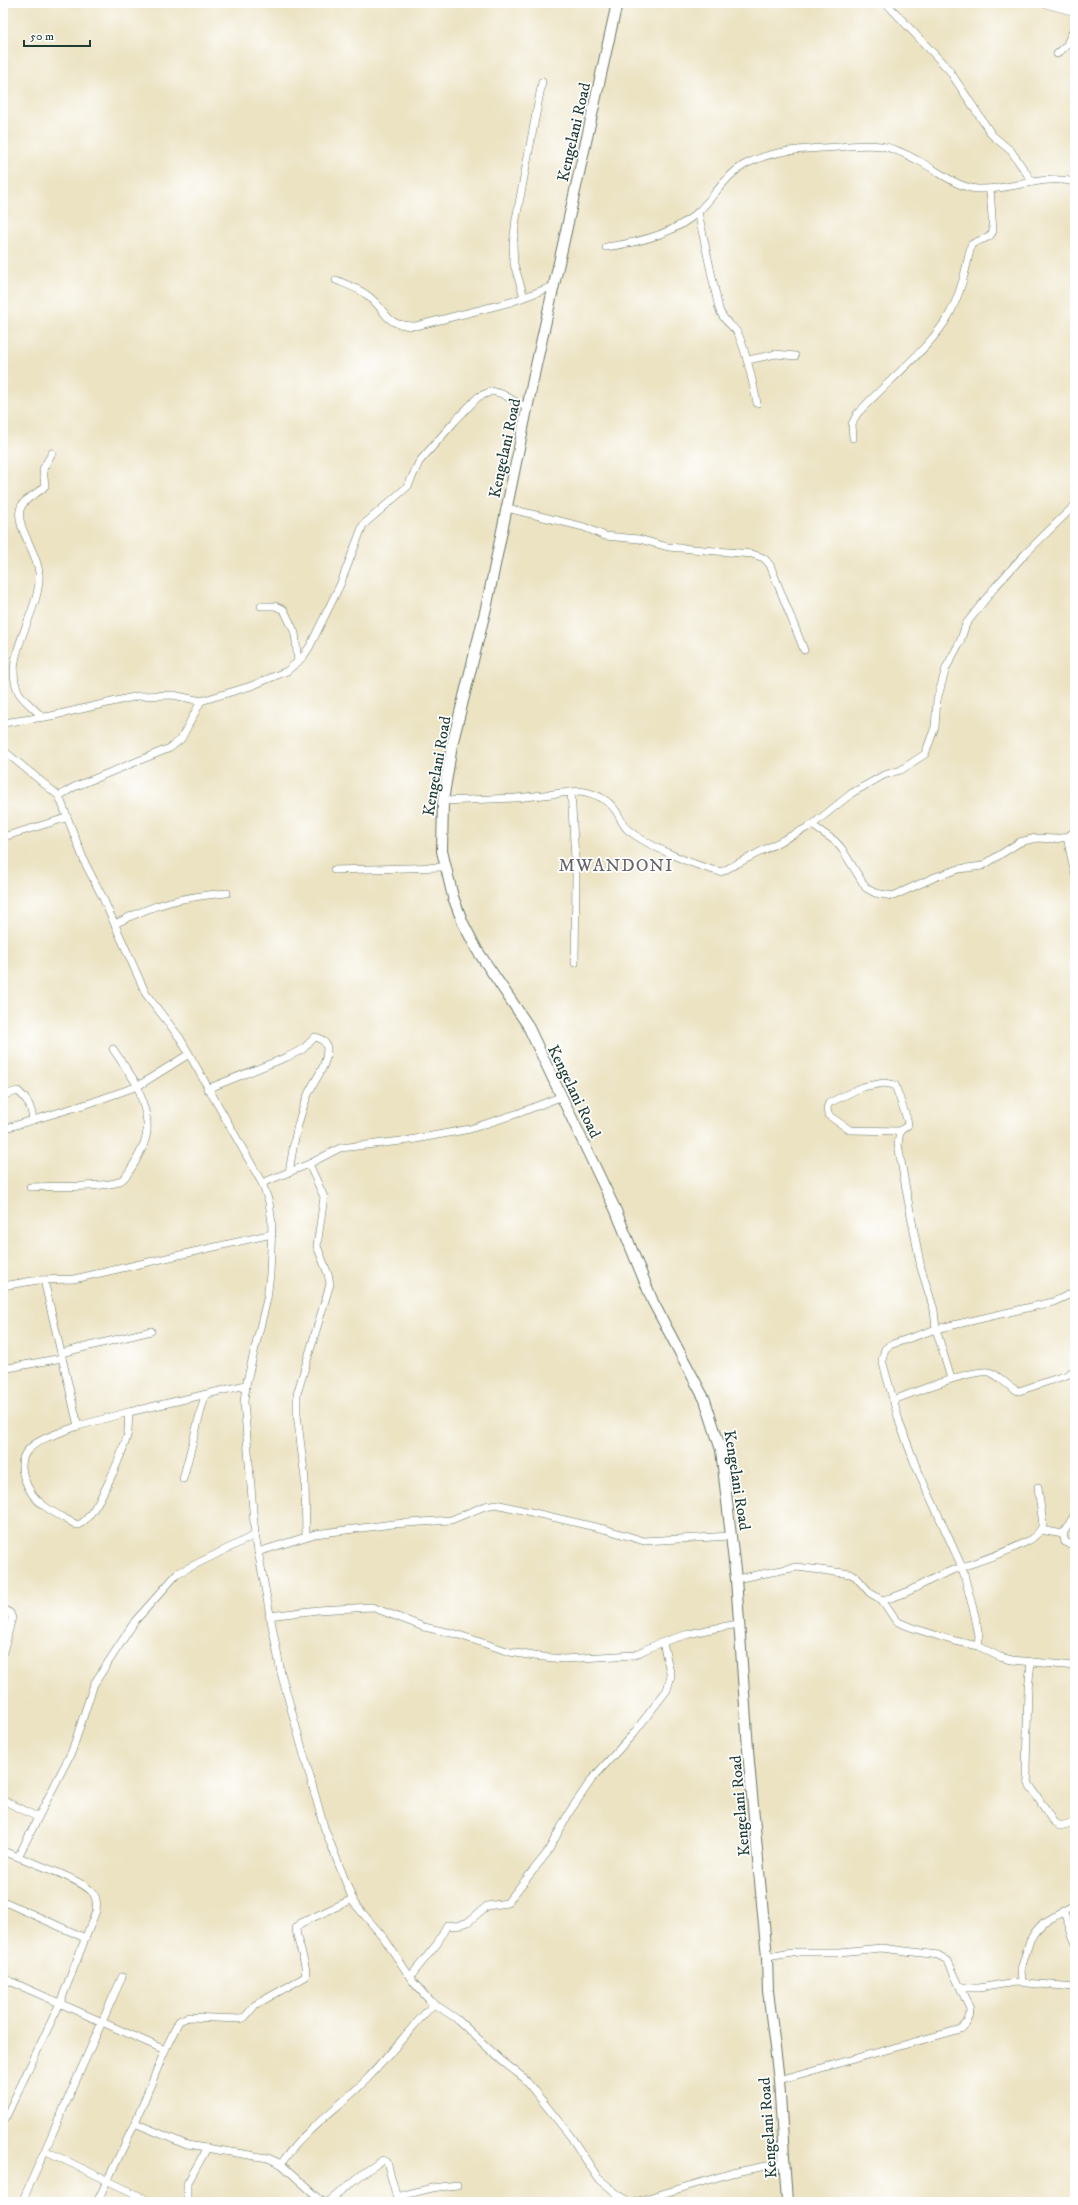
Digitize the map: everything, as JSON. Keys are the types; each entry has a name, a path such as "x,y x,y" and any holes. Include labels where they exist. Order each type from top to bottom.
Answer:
{"main road":[{"name":"Kengelani Road","path":"617,3 527,408 480,634 452,745 443,801 441,842 444,867 453,897 469,934 520,1012 616,1211 653,1302 681,1352 712,1418 721,1450 736,1579 738,1624 767,1957 768,1991 779,2080 787,2202"}],"street":[{"path":"886,3 948,70 992,135 1011,151 1032,181"},
{"path":"1042,3 1075,12"},
{"path":"1057,54 1066,46 1075,27"},
{"path":"524,297 514,264 513,245 516,219 542,82"},
{"path":"606,247 629,244 656,235 684,222 698,212 732,174 748,162 786,150 878,146 916,159 958,184 975,189 990,189 1032,181 1063,179 1075,182"},
{"path":"853,438 852,424 857,414 910,362 948,316 960,293 971,245 990,236 993,231 990,189"},
{"path":"698,212 721,315 738,334 748,360 756,403"},
{"path":"336,280 367,295 392,322 402,326 416,326 524,297 554,286"},
{"path":"748,360 776,354 795,356"},
{"path":"3,723 42,717 138,696 173,695 201,701 269,680 287,671 307,652 333,599 362,527 408,486 419,462 455,421 478,397 492,391 502,394 527,408"},
{"path":"42,717 20,693 14,673 14,663 18,645 34,607 39,582 38,564 21,524 19,513 22,504 46,486 43,469 52,453"},
{"path":"443,801 516,798 580,791 601,797 611,804 624,825 633,832 666,851 702,866 722,872 812,825 852,793 884,775 901,770 925,754 935,727 937,700 946,668 960,642 966,624 995,587 1025,554 1075,505"},
{"path":"507,508 584,527 605,536 639,538 668,547 742,553 764,558 770,565 804,650"},
{"path":"261,606 275,606 284,610 295,633 298,662"},
{"path":"59,796 74,787 170,748 181,739 201,701"},
{"path":"3,750 59,796 66,818 85,863 115,924 146,994 166,1018 189,1054 262,1183 271,1211 272,1234 267,1299 246,1384 244,1402 255,1535 280,1673 324,1827 353,1899 384,1938 410,1978 434,2004 457,2018 502,2061 524,2078 571,2137 598,2178 627,2202"},
{"path":"571,792 576,875 575,963"},
{"path":"3,837 66,818"},
{"path":"812,825 835,841 842,849 866,888 875,892 893,896 935,877 959,869 982,866 1024,840 1067,837 1075,831"},
{"path":"1067,837 1075,875"},
{"path":"334,870 444,867"},
{"path":"115,924 168,902 184,898 227,893"},
{"path":"208,1089 287,1057 303,1049 315,1037 325,1043 328,1049 326,1061 307,1096 296,1127 289,1173"},
{"path":"30,1187 109,1184 123,1179 141,1152 148,1135 146,1115 138,1086 113,1049"},
{"path":"3,1129 90,1103 138,1086 189,1054"},
{"path":"900,1131 847,1129 828,1115 828,1104 862,1087 884,1083 893,1084 908,1123 900,1131 898,1144 921,1268 934,1310 936,1329 952,1379"},
{"path":"3,1095 18,1091 28,1100 32,1107 33,1120"},
{"path":"262,1183 289,1173 340,1148 403,1141 470,1129 520,1113 560,1097"},
{"path":"306,1536 305,1479 296,1414 297,1394 330,1284 328,1274 317,1246 324,1197 309,1164"},
{"path":"3,1286 44,1280 81,1277 272,1234"},
{"path":"44,1280 78,1426"},
{"path":"978,1646 979,1637 975,1616 962,1567 915,1464 882,1360 886,1349 890,1345 936,1329 1053,1302 1075,1292"},
{"path":"3,1369 150,1331"},
{"path":"894,1400 952,1379 989,1372 1019,1391 1075,1370"},
{"path":"129,1412 128,1434 115,1470 101,1497 83,1523 77,1525 39,1502 25,1477 21,1463 24,1455 35,1445 78,1426 129,1412 246,1384"},
{"path":"183,1479 205,1395"},
{"path":"882,1600 907,1594 914,1587 1028,1542 1041,1530 1043,1518 1038,1487"},
{"path":"258,1552 306,1536 392,1524 451,1520 485,1506 496,1504 608,1530 640,1541 731,1536"},
{"path":"1075,1514 1063,1534 1065,1542 1075,1546"},
{"path":"1041,1530 1063,1534"},
{"path":"18,1857 37,1817 72,1751 94,1684 106,1663 135,1621 178,1574 255,1535"},
{"path":"736,1579 797,1567 851,1574 856,1576 870,1593 882,1600 896,1621 941,1637 978,1646 1000,1657 1031,1662 1075,1666"},
{"path":"3,1608 10,1613 12,1618 3,1652"},
{"path":"269,1616 318,1610 372,1608 424,1627 456,1634 510,1652 563,1659 635,1655 645,1649 704,1630 738,1624"},
{"path":"410,1978 437,1944 447,1925 457,1926 468,1922 487,1906 507,1903 547,1853 570,1811 592,1779 633,1734 666,1690 671,1676 663,1643"},
{"path":"1031,1662 1028,1689 1027,1779 1054,1824 1060,1826 1075,1822"},
{"path":"3,1800 37,1817"},
{"path":"3,1851 84,1885 91,1890 96,1897 96,1911 60,2003 3,2123"},
{"path":"97,2202 135,2123 176,2024 182,2018 241,2019 245,2017 255,2005 305,1977 305,1970 296,1937 296,1928 301,1924 353,1899"},
{"path":"3,1901 85,1938"},
{"path":"1022,1982 1021,1969 1030,1940 1043,1923 1075,1904"},
{"path":"1063,1911 1075,1942"},
{"path":"767,1957 799,1952 840,1952 880,1948 938,1955 948,1961 962,1988 970,2009 970,2017 961,2029 779,2080"},
{"path":"22,2202 46,2151 122,1977"},
{"path":"3,1978 103,2021 164,2050"},
{"path":"962,1988 1022,1982 1075,1987"},
{"path":"281,2164 290,2151 335,2107 366,2080 410,2028 434,2004"},
{"path":"135,2123 187,2144 258,2155 281,2164 323,2202"},
{"path":"187,2202 187,2184 207,2148"},
{"path":"46,2151 152,2202"},
{"path":"328,2202 365,2172 383,2160 387,2162 397,2200 432,2188 457,2185"},
{"path":"635,2202 732,2173 784,2162"}],"district":[{"name":"MWANDONI","path":"616,865"}]}
